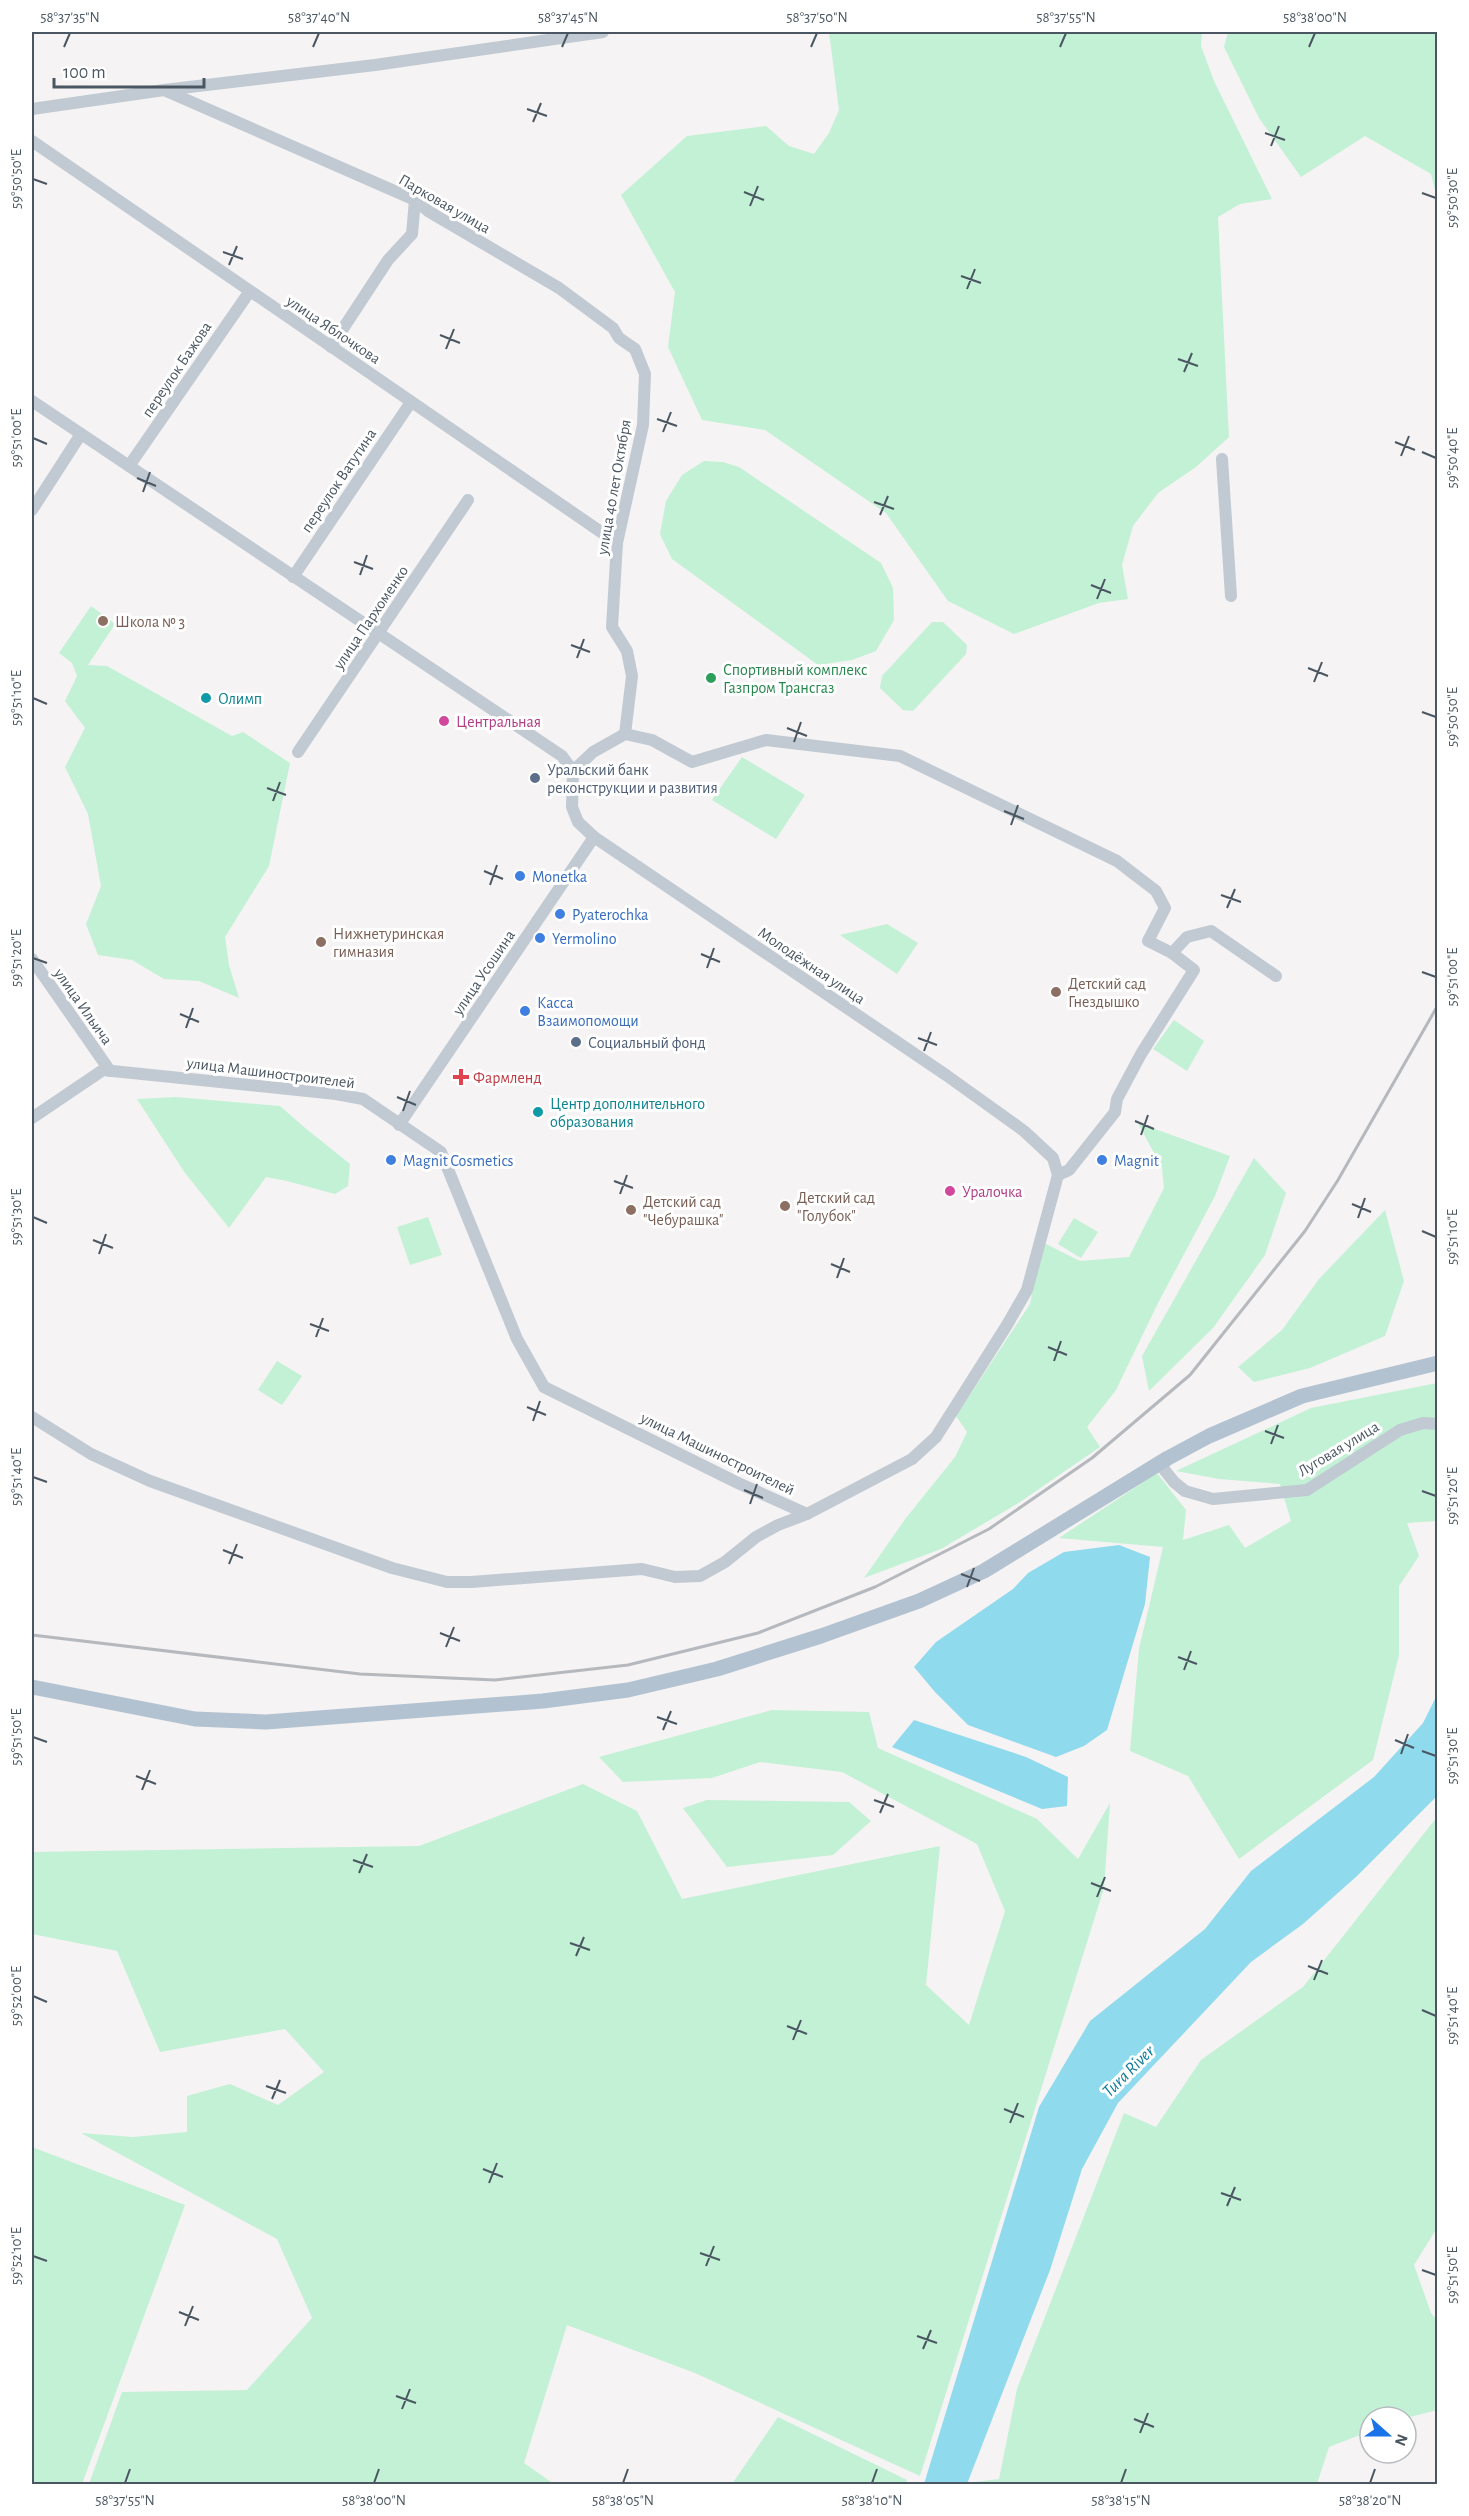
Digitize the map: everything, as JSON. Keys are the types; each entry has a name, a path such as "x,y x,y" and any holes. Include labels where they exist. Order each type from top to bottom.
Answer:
{"main road":[{"path":"32,1687 195,1719 266,1722 532,1702 628,1690 717,1670 919,1601 984,1571 1159,1463 1209,1436 1302,1396 1437,1363"}],"street":[{"path":"32,109 164,90 375,65 603,32"},
{"name":"Парковая улица","path":"164,90 415,200 428,211 559,288 613,328 619,338 634,349 645,374"},
{"name":"улица Яблочкова","path":"32,141 617,543"},
{"path":"331,347 388,260 412,234 415,200"},
{"name":"переулок Бажова","path":"129,466 250,291"},
{"name":"улица 40 лет Октября","path":"625,734 632,676 627,651 612,627 617,543 643,425 645,374"},
{"path":"32,401 562,756 573,771 593,752 625,734 652,740 692,762 766,740 900,756 1117,861 1156,891 1165,908 1148,941 1172,953 1194,970 1117,1098 1115,1112 1069,1170 1058,1175"},
{"name":"переулок Ватутина","path":"293,576 411,402"},
{"path":"32,510 81,434"},
{"path":"1222,459 1231,596"},
{"name":"улица Пархоменко","path":"298,752 468,500"},
{"name":"Молодёжная улица","path":"573,771 572,807 578,822 594,837 946,1075 1014,1124 1053,1158 1058,1175"},
{"name":"улица Усошина","path":"399,1125 594,837"},
{"path":"1172,953 1187,936 1211,932 1276,976"},
{"name":"улица Ильича","path":"32,959 110,1071"},
{"path":"32,1118 103,1070 110,1071"},
{"name":"улица Машиностроителей","path":"110,1071 336,1094 363,1099 441,1152 517,1339 544,1387 738,1483 807,1514 912,1459 936,1437 1027,1290 1058,1175"},
{"path":"32,1417 124,1472 303,1538 392,1568 447,1582 642,1569 675,1577 700,1576 725,1563 756,1537 778,1525 807,1514"},
{"name":"Луговая улица","path":"1159,1463 1174,1482 1185,1491 1214,1498 1306,1490 1400,1430 1423,1423 1437,1424"}],"green space":[{"path":"829,32 1202,32 1201,46 1214,81 1272,199 1240,204 1218,217 1229,437 1196,467 1158,493 1133,526 1122,565 1128,599 1099,603 1014,634 948,601 886,513 765,430 702,420 668,347 675,292 621,195 687,136 766,126 789,146 814,154 829,133 839,110"},
{"path":"1228,32 1437,32 1437,198 1431,174 1365,136 1301,177 1259,118 1224,47"},
{"path":"704,461 723,462 739,467 881,563 893,588 894,620 876,651 852,660 818,665 672,559 660,534 666,501 682,475"},
{"path":"91,606 115,624 88,665 107,666 232,736 243,732 290,763 269,866 225,937 229,965 239,998 199,981 164,979 132,960 98,955 86,924 101,886 88,814 65,767 85,728 65,701 77,676 72,663 59,653"},
{"path":"932,622 943,622 967,645 966,654 913,711 903,710 880,688 882,676"},
{"path":"742,757 805,795 776,839 712,800"},
{"path":"887,924 918,943 897,974 840,935"},
{"path":"1174,1020 1204,1041 1187,1071 1153,1049"},
{"path":"176,1097 280,1106 350,1164 348,1186 335,1194 266,1177 229,1228 185,1173 137,1099"},
{"path":"1138,1123 1230,1156 1215,1196 1158,1303 1116,1390 1087,1427 1100,1447 1020,1502 941,1549 864,1578 906,1518 955,1457 967,1432 956,1416 1030,1304 1042,1242 1080,1261 1129,1257 1164,1188 1162,1168"},
{"path":"1254,1158 1286,1193 1265,1255 1213,1328 1149,1391 1142,1356"},
{"path":"1385,1210 1404,1281 1385,1336 1310,1368 1254,1382 1238,1367 1282,1330 1319,1279"},
{"path":"428,1217 442,1255 410,1265 397,1227"},
{"path":"1074,1218 1098,1232 1081,1258 1058,1244"},
{"path":"277,1361 302,1376 282,1405 258,1390"},
{"path":"1437,1383 1437,1521 1407,1523 1419,1556 1399,1586 1399,1655 1373,1760 1239,1859 1188,1776 1130,1751 1139,1649 1163,1547 1059,1538 1157,1473 1186,1510 1183,1540 1229,1525 1245,1548 1291,1521 1280,1484 1219,1479 1176,1471 1311,1408"},
{"path":"772,1710 869,1712 878,1748 1037,1819 1078,1859 1110,1803 1104,1888 920,2476 695,2373 567,2325 524,2463 554,2484 89,2484 122,2392 247,2390 312,2318 277,2239 81,2133 133,2137 187,2132 187,2096 230,2084 278,2105 324,2072 285,2029 160,2052 117,1951 32,1934 32,1852 419,1846 583,1784 637,1811 682,1899 940,1846 926,1985 969,2025 1005,1911 977,1844 842,1772 760,1762 712,1778 623,1782 599,1757"},
{"path":"707,1800 849,1802 871,1821 833,1855 727,1867 683,1808"},
{"path":"1437,1817 1437,2228 1414,2265 1431,2313 1437,2320 1437,2410 1418,2415 1418,2405 1358,2405 1358,2436 1329,2447 1317,2484 975,2484 975,2482 999,2479 1017,2389 1124,2113 1156,2127 1201,2060 1303,1987"},
{"path":"32,2147 185,2205 82,2484 32,2484"},
{"path":"778,2417 907,2480 906,2484 732,2484"}],"water":[{"path":"1119,1545 1150,1557 1145,1604 1107,1730 1084,1746 1056,1757 968,1725 914,1667 936,1642 1013,1589 1028,1573 1064,1552"},
{"name":"Tura River","path":"1437,1695 1437,1796 1357,1876 1303,1924 1251,1962 1118,2103 1082,2169 1050,2270 967,2484 924,2484 1039,2107 1090,2021 1205,1929 1251,1871 1374,1777 1423,1723"},
{"path":"914,1720 1026,1757 1068,1777 1067,1806 1042,1809 892,1747"}],"railway":[{"path":"32,1635 360,1674 495,1680 628,1665 758,1633 875,1587 989,1529 1092,1458 1190,1375 1305,1231 1338,1180 1438,1005"}],"place":[{"name":"Школа № 3","path":"103,621"},
{"name":"Спортивный комплекс Газпром Трансгаз","path":"711,678"},
{"name":"Олимп","path":"206,698"},
{"name":"Центральная","path":"444,721"},
{"name":"Уральский банк реконструкции и развития","path":"535,778"},
{"name":"Monetka","path":"520,876"},
{"name":"Pyaterochka","path":"560,914"},
{"name":"Yermolino","path":"540,938"},
{"name":"Нижнетуринская гимназия","path":"321,942"},
{"name":"Детский сад Гнездышко","path":"1056,992"},
{"name":"Касса Взаимопомощи","path":"525,1011"},
{"name":"Социальный фонд","path":"576,1042"},
{"name":"Фармленд","path":"461,1077"},
{"name":"Центр дополнительного образования","path":"538,1112"},
{"name":"Magnit Cosmetics","path":"391,1160"},
{"name":"Magnit","path":"1102,1160"},
{"name":"Уралочка","path":"950,1191"},
{"name":"Детский сад \"Голубок\"","path":"785,1206"},
{"name":"Детский сад \"Чебурашка\"","path":"631,1210"}]}
